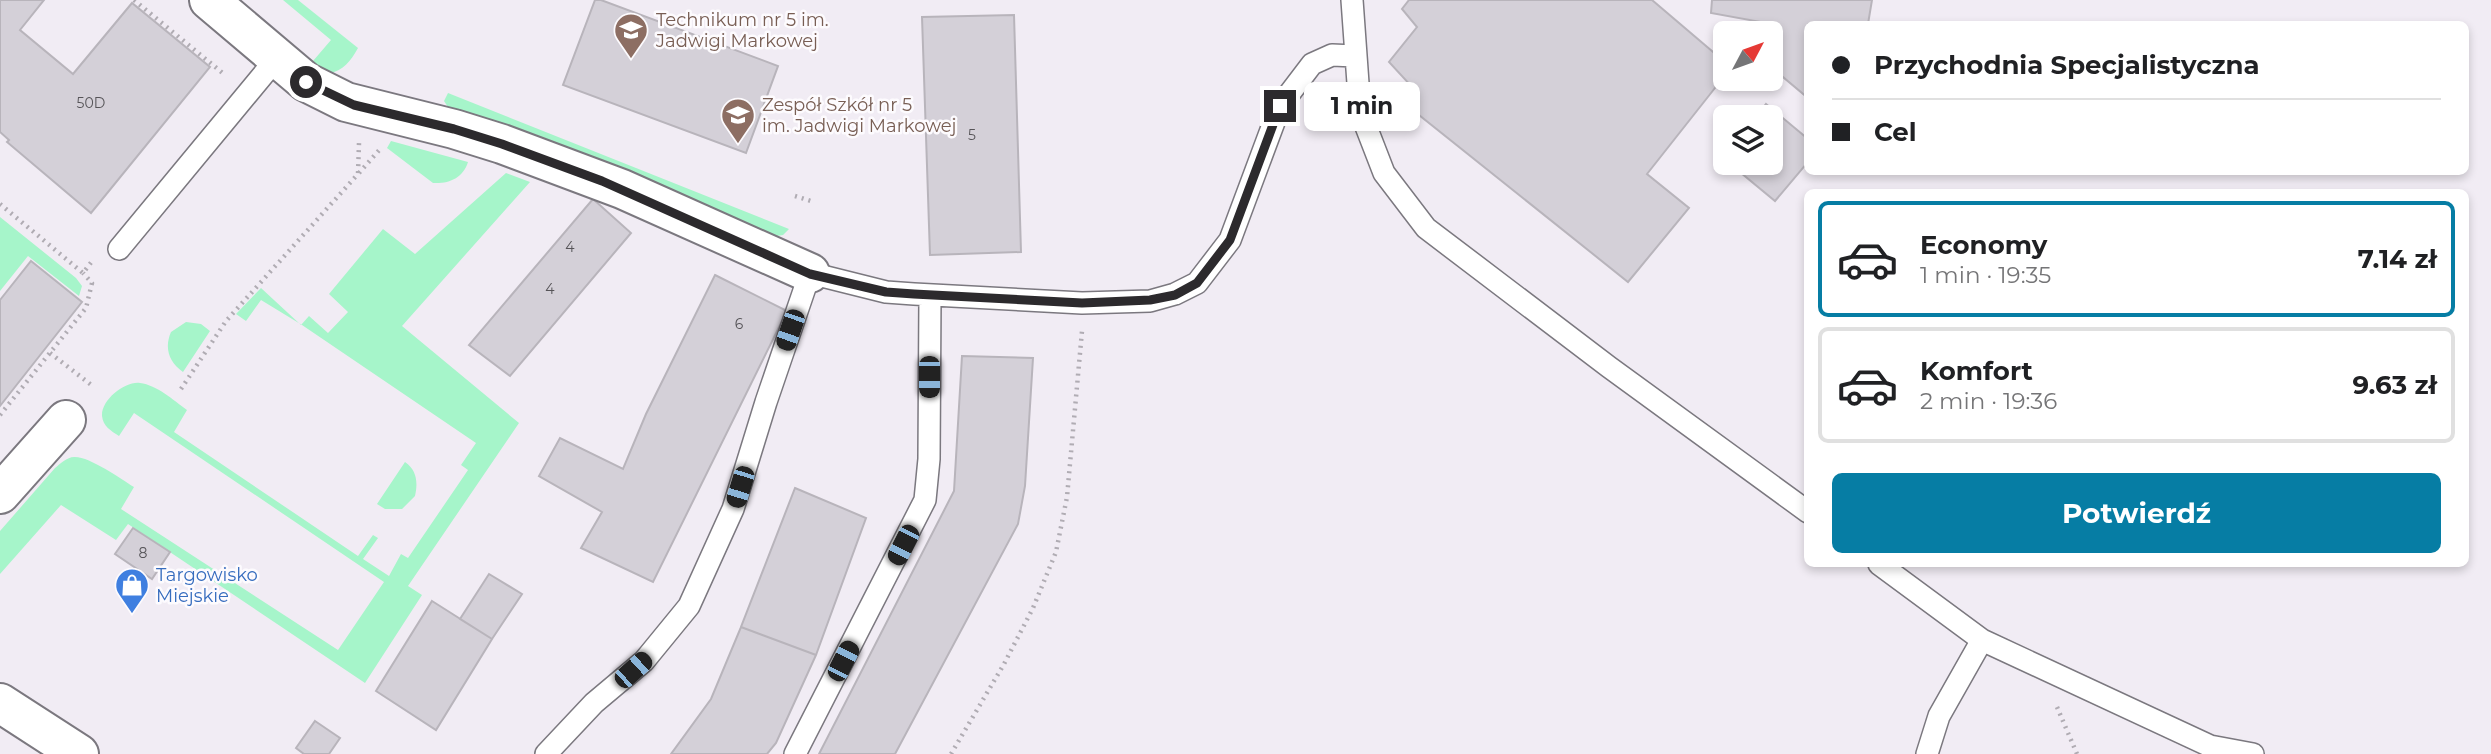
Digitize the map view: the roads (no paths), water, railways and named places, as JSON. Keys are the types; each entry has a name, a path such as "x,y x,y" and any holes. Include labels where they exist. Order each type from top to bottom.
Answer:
{"street":[{"path":"209,0 306,82 346,102 502,144 622,189 810,274"},
{"path":"0,494 65,420"},
{"path":"0,703 79,754"}],"lane":[{"path":"1352,0 1360,111 1384,173 1426,228 1609,367 1804,509"},
{"path":"546,754 594,703 644,661 689,606 733,509 810,274 886,292 930,295 1082,303 1150,300 1175,295 1197,283 1230,240 1280,106 1312,64 1332,55 1355,56"},
{"path":"119,249 277,58"},
{"path":"795,754 925,500 929,459 930,295"},
{"path":"1882,567 1982,639 2210,747 2253,754"},
{"path":"1927,754 1939,716 1982,639"}],"place":[{"name":"Technikum nr 5 im. Jadwigi Markowej","path":"631,60"},
{"name":"Zespół Szkół nr 5 im. Jadwigi Markowej","path":"738,145"},
{"name":"Targowisko Miejskie","path":"132,615"}]}
